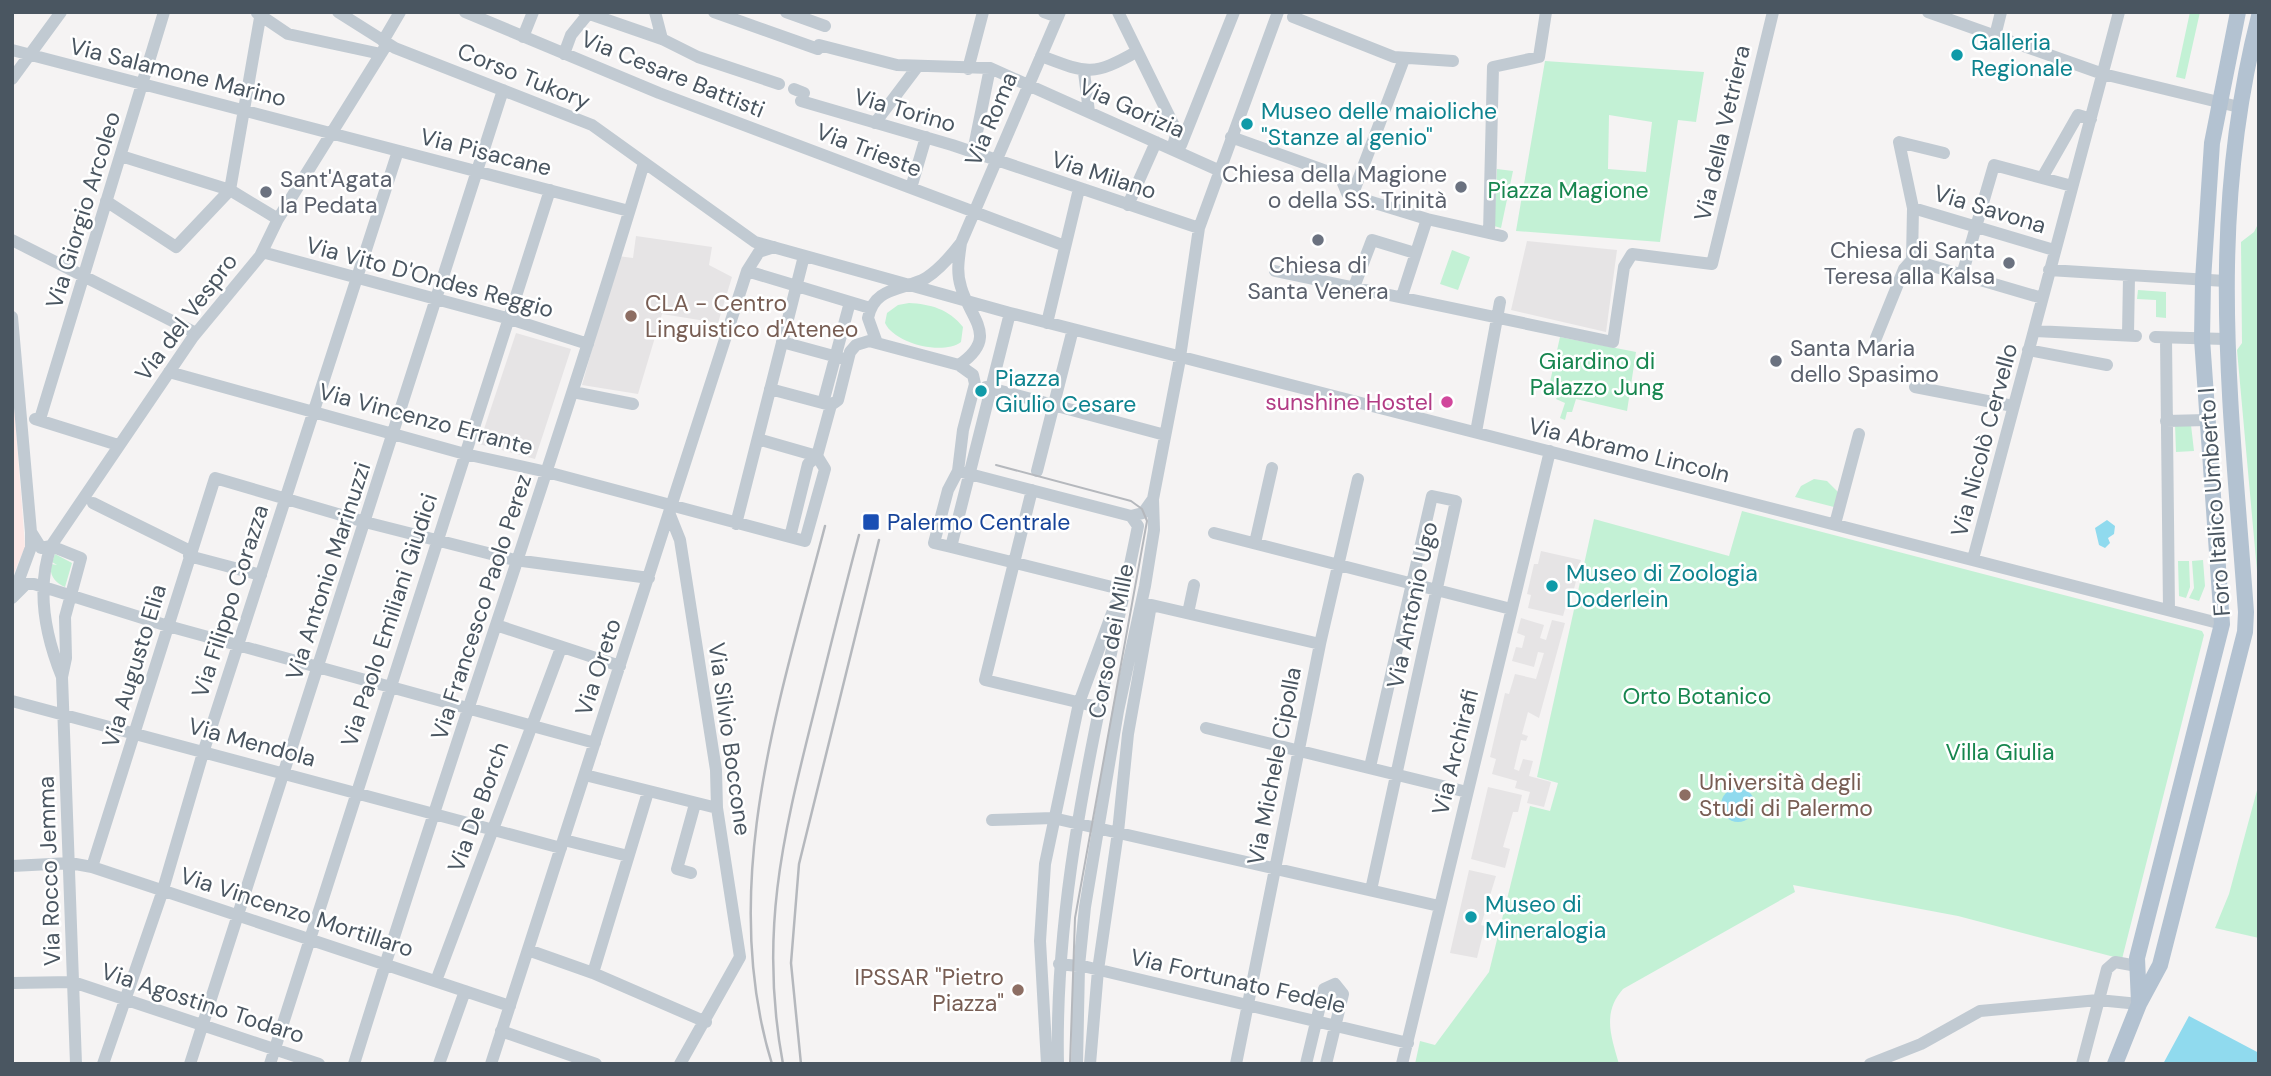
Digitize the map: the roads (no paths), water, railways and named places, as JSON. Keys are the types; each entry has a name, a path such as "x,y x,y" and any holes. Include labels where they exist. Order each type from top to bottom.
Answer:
{"main road":[{"name":"Foro Italico Umberto I","path":"2139,1004 2137,965 2222,624 2202,339 2203,280 2208,189 2219,103 2238,12"},
{"name":"Foro Italico Umberto I","path":"2139,1004 2160,965 2241,655 2245,627 2225,339 2225,281 2229,190 2239,107 2259,16"},
{"path":"2115,1064 2139,1004"}],"street":[{"path":"12,79 61,12"},
{"name":"Via Giorgio Arcoleo","path":"40,419 164,12"},
{"name":"Corso Tukory","path":"338,12 383,46"},
{"name":"Via del Vespro","path":"41,586 51,546 196,333 262,252 278,219 333,133 400,12"},
{"name":"Via Cesare Battisti","path":"465,12 788,142"},
{"path":"523,37 533,12"},
{"path":"655,12 663,38"},
{"path":"716,12 819,47 897,65 968,69 978,65 990,68 974,152"},
{"path":"786,12 825,26"},
{"path":"968,69 983,12"},
{"path":"1044,12 1059,15"},
{"path":"1118,12 1177,132 1175,150"},
{"path":"1175,150 1234,12"},
{"path":"1231,137 1340,176 1347,193 1352,196 1427,219 1496,234 1493,67 1539,57 1546,12"},
{"name":"Via della Vetriera","path":"1498,318 1613,342 1624,267 1632,254 1712,264 1773,12"},
{"path":"1928,12 2103,75 2239,107"},
{"path":"1995,36 2001,12"},
{"name":"Via Nicolò Cervello","path":"1973,559 2119,12"},
{"path":"106,201 176,247 230,190 259,13"},
{"name":"Corso Tukory","path":"259,13 288,34 383,46 592,125 755,242 910,286"},
{"path":"564,54 571,35 586,13 663,38 698,57 779,84"},
{"path":"1284,14 1404,59 1453,61"},
{"name":"Corso dei Mille","path":"1090,1064 1098,970 1146,604 1154,530 1153,499 1181,356 1199,228 1231,137 1284,14"},
{"name":"Via Roma","path":"961,243 1059,15"},
{"name":"Via Salamone Marino","path":"12,50 333,133"},
{"path":"1041,56 1084,72 1104,68 1136,52"},
{"path":"1352,196 1404,59"},
{"path":"874,122 918,66"},
{"name":"Via Gorizia","path":"990,68 1218,170"},
{"path":"1084,72 1089,112"},
{"name":"Via Antonio Marinuzzi","path":"190,1064 438,300 503,90"},
{"name":"Via Torino","path":"800,94 874,122 996,161"},
{"path":"2042,178 2078,116 2091,120"},
{"name":"Via Pisacane","path":"333,133 629,211"},
{"path":"911,188 926,137"},
{"name":"Via Trieste","path":"788,142 1065,246"},
{"path":"1128,205 1156,142"},
{"path":"1876,338 1904,268 1912,260 1913,208 1899,142 1944,153"},
{"name":"Via Filippo Corazza","path":"103,1064 163,889 203,753 316,411 398,151"},
{"path":"121,156 230,190 278,219"},
{"name":"Via Milano","path":"996,161 1199,228"},
{"name":"Via Francesco Paolo Perez","path":"354,1064 645,163"},
{"path":"1962,275 1994,165 2072,186"},
{"path":"1047,323 1079,189"},
{"name":"Via Paolo Emiliani Giudici","path":"270,1064 551,190"},
{"name":"Via Savona","path":"1913,208 2054,250"},
{"path":"1407,297 1415,253 1427,219"},
{"path":"738,231 746,247 745,277"},
{"path":"12,240 196,333"},
{"path":"1354,287 1372,240 1415,253"},
{"path":"877,343 869,328 870,308 884,293 910,286 933,273 961,243"},
{"path":"959,365 975,349 980,335 978,320 960,284 958,267 961,243"},
{"path":"745,277 759,252 774,247"},
{"name":"Via Vito D'Ondes Reggio","path":"262,252 510,319 588,344"},
{"path":"736,524 804,256"},
{"path":"1912,260 2042,298"},
{"path":"2049,270 2225,281"},
{"path":"1275,271 1498,318"},
{"path":"2035,331 2132,336 2129,275"},
{"path":"745,277 795,292 870,308"},
{"name":"Via Oreto","path":"491,1064 745,277"},
{"name":"Via Abramo Lincoln","path":"910,286 2222,624"},
{"path":"758,439 817,456 827,404 842,358 850,302"},
{"path":"1476,432 1500,302"},
{"path":"1010,313 970,474 957,549 1124,590"},
{"path":"12,317 24,419 31,532 31,547 12,598"},
{"path":"1037,471 1073,329"},
{"path":"2168,610 2166,421 2161,337 2225,339"},
{"path":"782,342 842,358"},
{"path":"842,358 862,342 877,343 959,365 971,372 975,384 964,430 970,474"},
{"path":"2028,350 2107,365"},
{"name":"Via Vincenzo Errante","path":"169,372 465,454 547,472 671,511 790,537 808,464 817,456"},
{"path":"975,384 1165,435"},
{"path":"1915,387 2013,406"},
{"path":"770,389 827,404"},
{"path":"573,392 634,404"},
{"path":"24,419 40,419 118,445"},
{"path":"2166,421 2207,420"},
{"path":"1835,524 1859,434"},
{"name":"Via Archirafi","path":"1402,1064 1550,452"},
{"path":"1255,544 1272,468"},
{"path":"970,474 1131,516 1143,513 1153,499"},
{"name":"Via Augusto Elia","path":"92,867 215,478 285,499"},
{"name":"Via Michele Cipolla","path":"1236,1064 1320,643 1358,479"},
{"path":"1032,490 985,680 1098,707"},
{"name":"Via Antonio Ugo","path":"1370,767 1432,496 1456,502 1371,890"},
{"path":"285,499 516,560 649,578"},
{"path":"93,503 190,554 261,575"},
{"name":"Via Silvio Boccone","path":"671,511 680,540 716,770 717,808 738,929 740,957 706,1022"},
{"name":"Corso dei Mille","path":"1058,1064 1061,927 1098,707 1138,526 1131,516"},
{"path":"31,532 37,545 47,549 51,546"},
{"path":"1214,533 1511,609"},
{"name":"Via Rocco Jemma","path":"51,546 82,558 66,595 66,658 62,677 76,1064"},
{"path":"44,567 48,580 66,595"},
{"path":"12,598 26,584 41,586 168,626 239,643 595,743"},
{"path":"1188,613 1194,585"},
{"name":"Via Rocco Jemma","path":"41,586 54,657 62,677"},
{"name":"Corso dei Mille","path":"1048,1064 1041,941 1045,864 1079,703 1112,610 1124,590"},
{"path":"1146,604 1320,643"},
{"name":"Corso dei Mille","path":"1077,1064 1079,965 1098,828 1146,604"},
{"path":"496,625 620,666"},
{"name":"Via De Borch","path":"436,981 561,648"},
{"name":"Via Mendola","path":"12,701 492,828 628,856"},
{"path":"1206,728 1467,792"},
{"path":"585,775 717,808"},
{"path":"593,973 648,792"},
{"path":"691,873 677,869 695,804"},
{"path":"992,820 1053,818 1439,906"},
{"name":"Via Vincenzo Mortillaro","path":"12,866 70,863 92,867 510,1006"},
{"path":"2148,916 2171,921"},
{"path":"528,950 593,973 706,1022 685,1063"},
{"path":"2082,1064 2106,969 2115,962 2137,965"},
{"name":"Via Fortunato Fedele","path":"1059,964 1079,965 1317,1019 1408,1043"},
{"path":"12,983 73,982"},
{"name":"Via Agostino Todaro","path":"73,982 319,1064"},
{"path":"1306,1064 1324,989 1335,984 1343,994 1326,1064"},
{"path":"439,1064 465,990"},
{"path":"1870,1064 1921,1044 1980,1011 2098,1000 2139,1004"},
{"path":"502,1031 596,1064"}],"water":[{"path":"2107,520 2115,526 2114,534 2108,538 2110,543 2105,548 2099,545 2095,528"},
{"path":"1738,788 1750,793 1755,805 1750,817 1738,822 1726,817 1721,805 1726,793"},
{"path":"2189,1016 2259,1053 2259,1064 2163,1064"}],"tram line":[{"path":"996,465 1131,501 1142,509 1147,521 1075,918 1070,1064"}],"railway":[{"path":"772,1064 757,997 751,929 753,861 761,793 774,725 825,526"},
{"path":"783,1064 773,973 777,888 792,804 859,535"},
{"path":"801,1064 791,963 799,864 879,540"}],"place":[{"name":"Galleria Regionale","path":"1957,55"},
{"name":"Museo delle maioliche \"Stanze al genio\"","path":"1247,124"},
{"name":"Chiesa della Magione o della SS. Trinità","path":"1461,187"},
{"name":"Sant'Agata la Pedata","path":"266,192"},
{"name":"Chiesa di Santa Venera","path":"1318,240"},
{"name":"Chiesa di Santa Teresa alla Kalsa","path":"2009,263"},
{"name":"CLA - Centro Linguistico d'Ateneo","path":"631,316"},
{"name":"Santa Maria dello Spasimo","path":"1776,361"},
{"name":"Piazza Giulio Cesare","path":"981,391"},
{"name":"sunshine Hostel","path":"1447,402"},
{"name":"Palermo Centrale","path":"871,522"},
{"name":"Museo di Zoologia Doderlein","path":"1552,586"},
{"name":"Università degli Studi di Palermo","path":"1685,795"},
{"name":"Museo di Mineralogia","path":"1471,917"},
{"name":"IPSSAR \"Pietro Piazza\"","path":"1018,990"}],"park label":[{"name":"Piazza Magione","path":"1568,190"},
{"name":"Giardino di Palazzo Jung","path":"1597,374"},
{"name":"Orto Botanico","path":"1697,696"},
{"name":"Villa Giulia","path":"2000,752"}]}
